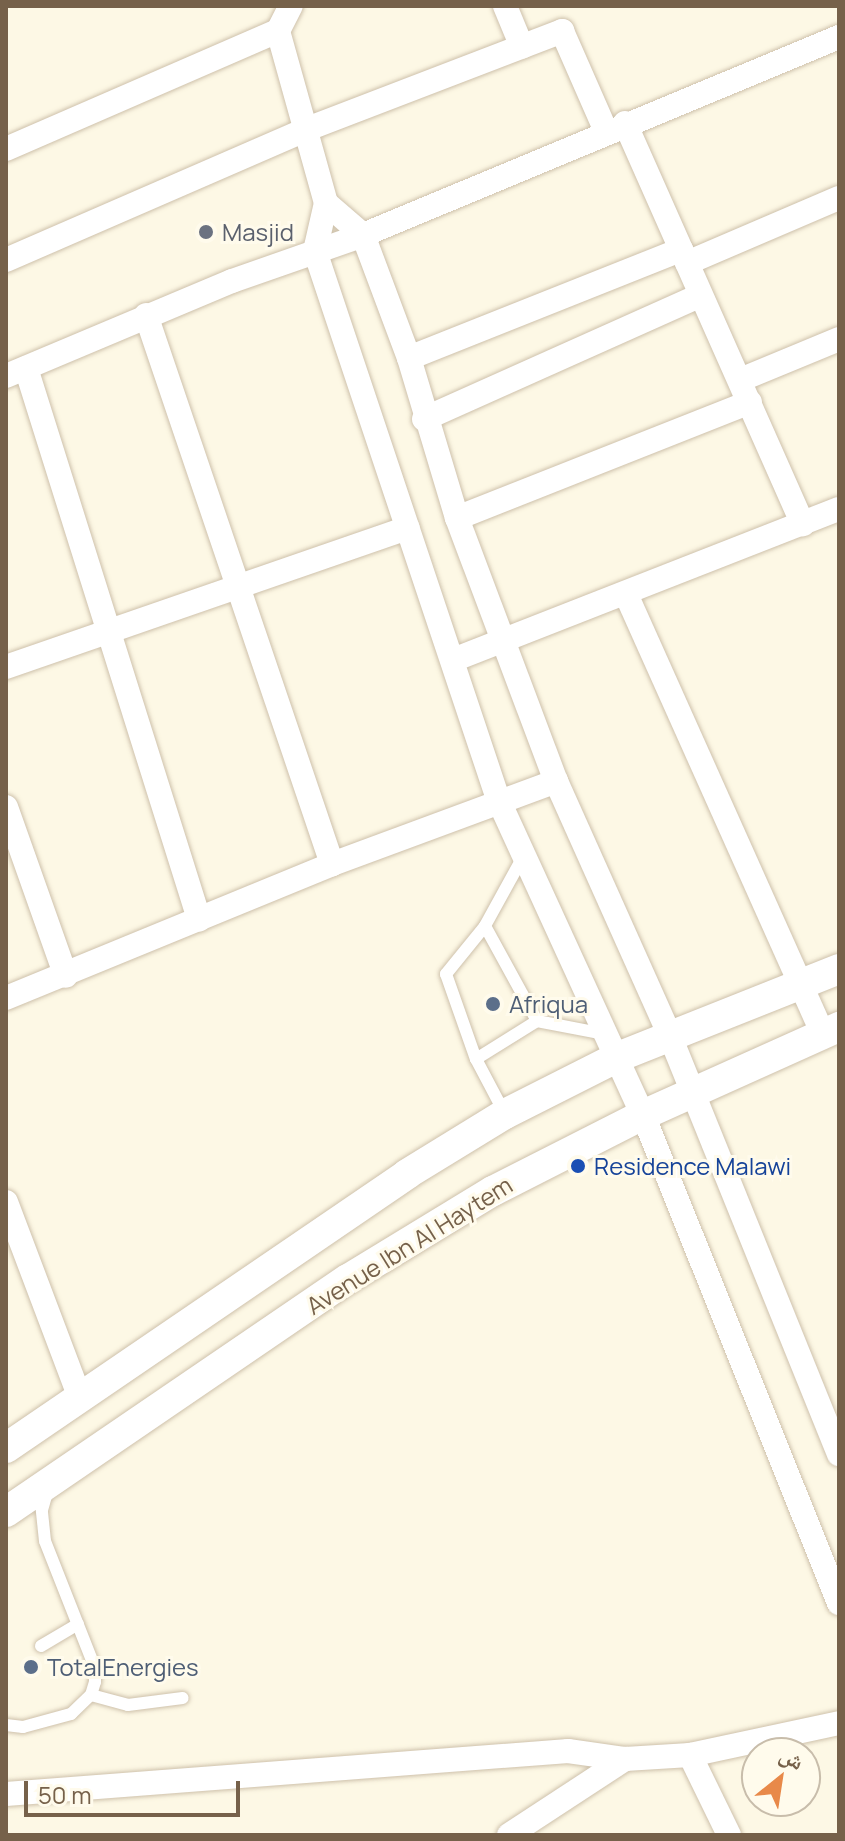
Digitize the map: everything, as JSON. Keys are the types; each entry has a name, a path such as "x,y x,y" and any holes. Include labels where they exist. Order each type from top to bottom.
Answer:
{"street":[{"path":"6,149 278,31 291,6"},
{"path":"505,6 522,47"},
{"path":"278,31 302,131 326,203 363,235 409,358 424,419 457,518 556,781 670,1036 839,1454"},
{"path":"6,260 302,131 562,31 684,256 803,524"},
{"path":"199,919 109,632 16,372 146,315 363,235 615,127 839,37"},
{"path":"409,358 839,198"},
{"path":"326,203 315,251 498,799 643,1115 839,1603"},
{"path":"424,419 701,295"},
{"path":"146,315 332,864"},
{"path":"740,380 839,339"},
{"path":"457,518 750,402"},
{"path":"453,660 505,643 839,509"},
{"path":"6,667 408,528"},
{"path":"626,594 801,985 831,1030"},
{"path":"6,998 66,976 332,864 498,799 556,781"},
{"path":"6,807 11,837 66,976"},
{"path":"6,1448 407,1174 613,1046 670,1036 839,969"},
{"name":"Avenue Ibn Al Haytem","path":"6,1512 407,1242 643,1115 831,1030"},
{"path":"6,1202 80,1398"},
{"path":"6,1794 568,1751 625,1759 690,1755 839,1723"},
{"path":"690,1755 729,1835"},
{"path":"509,1835 625,1759"}],"lane":[{"path":"505,1114 476,1059 446,974 485,926 524,855"},
{"path":"485,926 537,1021 613,1046"},
{"path":"476,1059 537,1021"},
{"path":"6,1725 23,1727 71,1714 91,1695 95,1668 42,1526 52,1481"},
{"path":"41,1646 78,1624"},
{"path":"91,1695 128,1705 183,1698"}],"place":[{"name":"Masjid","path":"206,232"},
{"name":"Afriqua","path":"493,1004"},
{"name":"Residence Malawi","path":"578,1166"},
{"name":"TotalEnergies","path":"31,1667"}]}
